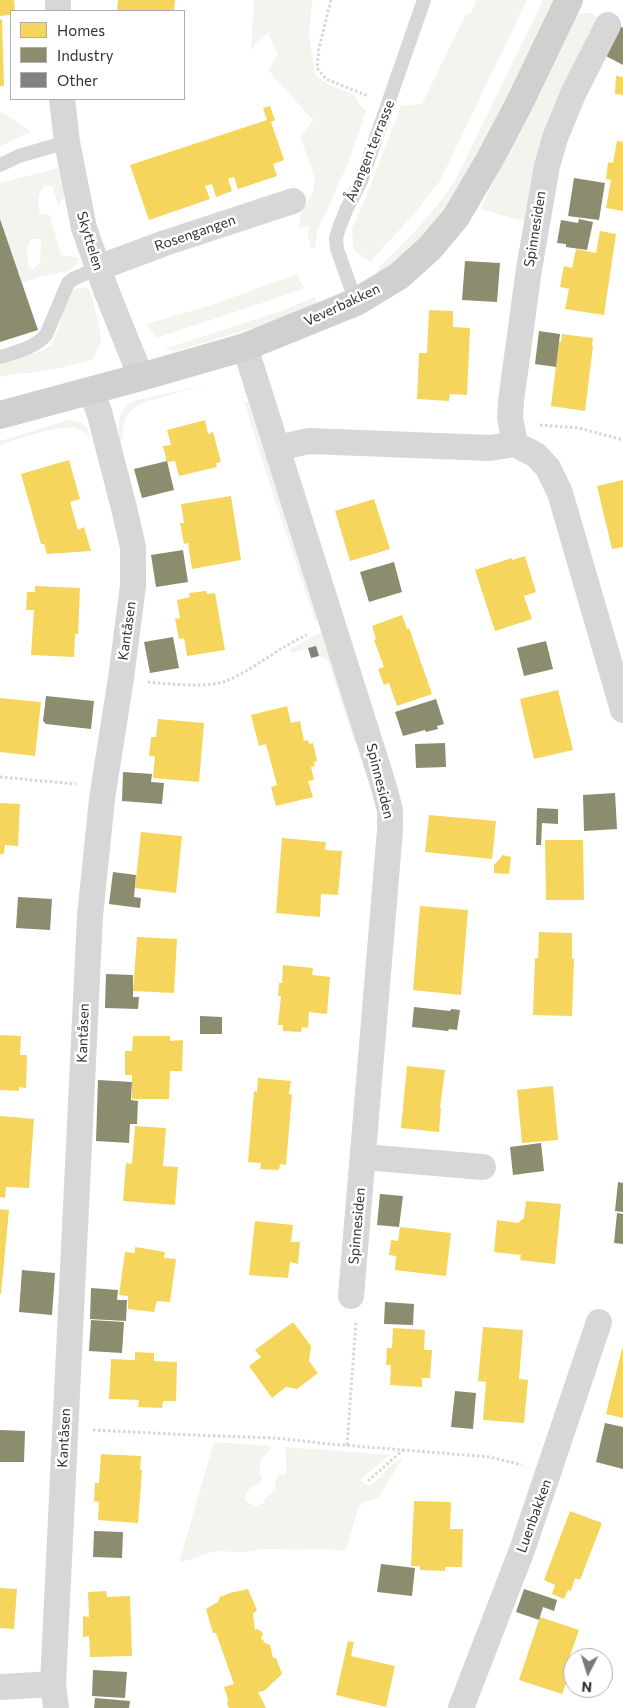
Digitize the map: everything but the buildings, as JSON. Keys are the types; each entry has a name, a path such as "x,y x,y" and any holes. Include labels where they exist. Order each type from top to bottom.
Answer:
{"street":[{"name":"Veverbakken","path":"0,415 245,347 356,302 381,288 405,271 430,248 456,217 519,104 568,0"},
{"name":"Spinnesiden","path":"514,436 511,401 543,180 562,120 608,25"},
{"name":"Skyttelen","path":"62,100 84,228 141,377"},
{"name":"Rosengangen","path":"98,268 165,243 293,200"},
{"name":"Spinnesiden","path":"245,347 383,784 391,820 351,1296"},
{"name":"Kantåsen","path":"0,1688 54,1696 65,1425 90,916 104,785 133,586 132,547 122,498 100,415 91,390"},
{"path":"277,448 310,441 490,448 514,436 548,468 560,492 623,710"},
{"path":"364,1157 483,1167"},
{"name":"Luenbakken","path":"461,1708 522,1550 599,1322"}],"lane":[{"name":"Åvangen terrasse","path":"356,302 337,250 336,238 346,210 361,181 424,0"},
{"path":"0,164 19,156 68,142"},
{"path":"0,358 30,347 41,340 46,335 68,283 73,278 98,268"}],"path":[{"path":"331,0 319,48 317,68 326,79 376,99"},
{"path":"514,436 540,425 555,425 579,428 623,440"},
{"path":"121,678 151,682 206,684 225,682 293,641 334,626"},
{"path":"0,777 104,785"},
{"path":"346,1445 357,1307 351,1296"},
{"path":"65,1425 110,1431 275,1438 490,1456 508,1460 548,1475"},
{"path":"368,1481 403,1449"}],"shaded area":[{"path":"254,0 312,0 309,36 315,75 331,86 353,94 366,111 349,161 317,232 315,248 311,248 308,236 309,226 298,229 302,211 313,193 315,182 300,137 313,120 268,70 278,55 268,33 257,42 251,51"},
{"path":"476,0 527,0 440,181 413,215 371,261 364,259 353,248 352,228 401,106 422,104 465,16 472,12"},
{"path":"543,0 555,0 491,132 442,214 424,235 395,263 379,273 379,267 419,226 455,181"},
{"path":"578,13 591,13 601,20 527,222 480,209"},
{"path":"0,111 31,132 0,146"},
{"path":"58,168 67,194 58,205 52,186 45,185 38,198 40,214 50,215 61,255 80,258 78,263 69,271 39,277 22,283 0,218 0,183","holes":["31,239 41,239 40,263 33,269 28,266 27,248"]},
{"path":"297,274 305,288 268,301 156,338 146,324 212,305"},
{"path":"84,287 90,291 101,340 93,360 50,370 0,377 0,364 44,350 52,345 67,297 72,290"},
{"path":"315,297 316,305 273,322 176,351 164,349 281,311"},
{"path":"208,384 140,404 129,413 125,420 123,440 120,442 120,418 124,409 133,401"},
{"path":"244,401 250,406 319,619 315,621 265,470"},
{"path":"69,420 84,425 91,439 79,429 68,428 37,434 0,445 0,441"},
{"path":"321,632 360,742 355,743 328,661 319,656 316,646 293,653 289,650"},
{"path":"214,1442 271,1446 261,1459 259,1473 262,1477 261,1482 250,1489 245,1497 245,1501 256,1506 265,1502 263,1500 276,1490 275,1484 278,1474 284,1475 287,1472 285,1447 390,1455 363,1477 361,1480 369,1486 393,1464 403,1458 378,1498 361,1503 346,1550 264,1549 243,1552 215,1551 179,1563"}]}
